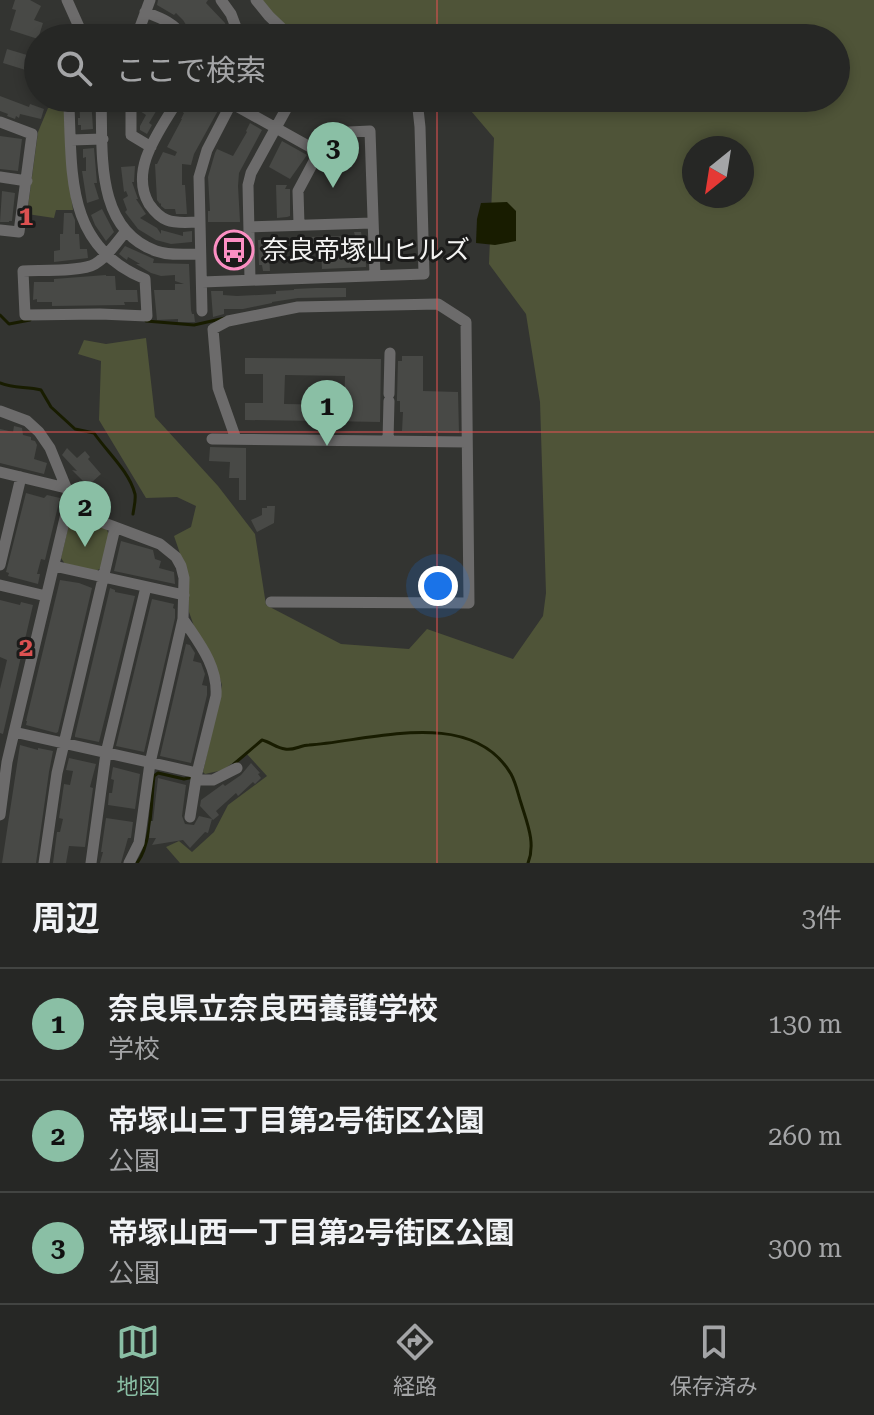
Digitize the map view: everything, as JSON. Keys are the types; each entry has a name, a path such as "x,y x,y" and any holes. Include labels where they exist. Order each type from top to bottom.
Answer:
{"street":[{"path":"67,0 78,24"},
{"path":"141,24 150,0"},
{"path":"256,0 277,24"},
{"path":"224,1 235,24"},
{"path":"145,12 172,24"},
{"path":"69,112 74,191 81,217 92,238 106,254 114,262 145,279 147,316 25,315 23,271 86,268 96,264 106,254 126,231"},
{"path":"102,112 106,194 114,215 141,244 172,254 200,254"},
{"path":"131,112 131,135 151,147"},
{"path":"171,112 144,164 142,184 147,201 157,215 170,222 199,222"},
{"path":"202,311 199,177 224,112"},
{"path":"249,112 319,152"},
{"path":"250,280 248,185 251,173 284,112"},
{"path":"202,282 424,274 418,112"},
{"path":"0,122 32,134 19,232 0,230"},
{"path":"299,225 298,191 329,133 370,131 375,276"},
{"path":"71,140 103,139"},
{"path":"0,177 27,181"},
{"path":"250,227 372,223"},
{"path":"236,439 218,388 213,329 228,321 298,307 438,304 466,322 469,603 271,602"},
{"path":"388,440 390,353"},
{"path":"0,411 27,421 39,432 50,448 70,497 14,732 3,761 0,815"},
{"path":"212,439 467,442"},
{"path":"0,472 66,488"},
{"path":"0,565 21,477"},
{"path":"67,509 160,544 181,566 184,578 183,619 150,763 134,861"},
{"path":"44,863 57,773 115,528"},
{"path":"54,566 184,595"},
{"path":"0,585 46,596"},
{"path":"91,863 106,753 146,587"},
{"path":"183,619 210,661 217,684 190,817"},
{"path":"14,732 213,780 237,768"}],"shaded area":[{"path":"261,0 874,0 874,863 180,863 166,847 179,841 192,852 214,832 228,805 267,776 246,753 223,770 203,772 222,685 214,661 189,612 188,577 174,536 191,527 196,506 177,497 146,498 99,420 101,361 78,354 84,340 106,344 146,338 155,417 218,486 255,534 266,605 341,644 409,649 427,629 513,659 543,616 546,593 540,402 526,314 489,264 494,138 472,112 850,112 850,24 282,24"},
{"path":"46,112 65,112 73,210 56,210 54,218 27,214 38,132"},
{"path":"507,202 516,211 516,241 495,245 476,243 481,203"},
{"path":"76,517 106,528 109,535 101,568 96,571 65,564 61,558 70,520"}],"building":[{"path":"15,0 30,0 41,6 34,20 43,24 24,24 24,34 10,30 16,10 12,9"},
{"path":"158,0 208,0 206,3 225,24 186,24 176,13 174,15 157,5"},
{"path":"7,49 24,54 24,70 3,63"},
{"path":"0,96 24,105 24,112 43,112 41,119 20,114 15,119 0,111"},
{"path":"80,112 92,112 93,129 81,130 81,125 78,125"},
{"path":"142,112 156,112 147,134 140,130 146,115"},
{"path":"217,112 191,165 182,164 187,214 176,214 175,209 165,209 157,200 155,164 163,152 175,156 177,152 167,147 183,113"},
{"path":"250,123 262,130 239,173 240,222 208,222 208,177 215,153 217,149 233,156"},
{"path":"0,136 22,139 18,171 0,169"},
{"path":"282,141 307,155 290,179 269,167"},
{"path":"94,148 97,183 94,183 99,199 87,203 82,171 86,171 83,149"},
{"path":"135,166 132,182 136,199 146,214 140,218 161,234 161,230 183,236 183,232 192,231 192,242 171,244 156,240 138,229 125,212 123,199 128,196 124,192 121,167"},
{"path":"276,185 287,185 285,189 290,189 290,216 277,218"},
{"path":"2,191 15,193 12,221 9,222 0,222"},
{"path":"102,209 114,232 106,241 91,215"},
{"path":"64,213 72,213 80,249 87,249 88,258 54,262 54,251 60,250"},
{"path":"354,232 361,232 362,238 365,238 366,267 322,269 321,250 306,250 306,237 355,236"},
{"path":"286,238 286,251 269,252 270,271 263,271 262,265 259,265 258,240"},
{"path":"125,246 154,259 153,263 189,264 191,310 195,322 157,320 154,290 175,290 175,284 184,284 175,281 175,275 151,273 128,257 127,260 119,254"},
{"path":"115,276 116,290 137,290 138,302 52,306 52,302 33,300 34,282"},
{"path":"346,288 346,297 298,298 243,309 224,309 224,314 213,317 211,291 237,296 276,294 276,291 294,289"},
{"path":"402,356 423,356 423,391 458,392 459,433 402,431 403,412 400,412 397,397 398,361 402,361"},
{"path":"245,358 381,359 380,422 328,421 328,432 319,432 319,421 245,420 245,403 263,403 263,374 245,374","holes":["285,375 345,376 344,405 284,404"]},
{"path":"14,426 22,428 23,435 35,441 34,459 47,463 44,474 0,463 0,429 13,432"},
{"path":"210,447 246,448 246,500 239,500 239,478 229,478 230,462 209,461"},
{"path":"67,448 77,458 85,451 101,474 87,485 62,455"},
{"path":"26,493 60,498 45,560 41,559 37,574 40,574 38,584 8,576 6,572"},
{"path":"275,506 274,523 257,532 251,520 262,515 262,508"},
{"path":"121,541 153,550 155,559 161,561 159,568 174,572 175,584 114,571"},
{"path":"60,580 92,588 56,733 26,725 26,721"},
{"path":"110,588 135,596 99,742 75,735"},
{"path":"152,599 174,604 175,618 144,752 116,746"},
{"path":"0,600 33,605 3,734 0,733 0,689 7,660 0,657"},
{"path":"186,644 195,653 193,661 201,663 205,674 202,685 207,686 191,763 160,756"},
{"path":"20,745 53,751 36,863 2,863"},
{"path":"69,758 96,764 90,787 93,788 85,847 69,846 66,863 53,863 57,832 60,832 63,819 59,818 64,784 70,785 73,771 66,770"},
{"path":"251,763 261,778 238,796 236,793 216,811 219,815 213,820 200,806 201,800 241,775"},
{"path":"113,767 140,774 135,809 108,805 114,780 111,779"},
{"path":"158,778 186,785 182,816 185,824 194,825 199,816 212,819 208,833 205,832 190,848 183,840 152,845 156,838 149,838"},
{"path":"106,818 133,822 131,838 128,838 121,863 100,863"}],"waterway":[{"path":"0,315 9,324 30,320"},
{"path":"146,321 194,325 225,318"},
{"path":"0,383 41,390 51,407 75,429 94,433 132,486 135,496 133,514"},
{"path":"234,764 262,740 288,749 418,732 471,740 493,753 513,777 530,833 528,863"},
{"path":"137,863 146,845 154,776 158,773 184,779 194,777"}],"place":[{"name":"帝塚山西一丁目第2号街区公園","path":"333,188"},
{"name":"奈良帝塚山ヒルズ","path":"234,250"},
{"name":"奈良県立奈良西養護学校","path":"327,446"},
{"name":"帝塚山三丁目第2号街区公園","path":"85,547"}]}
